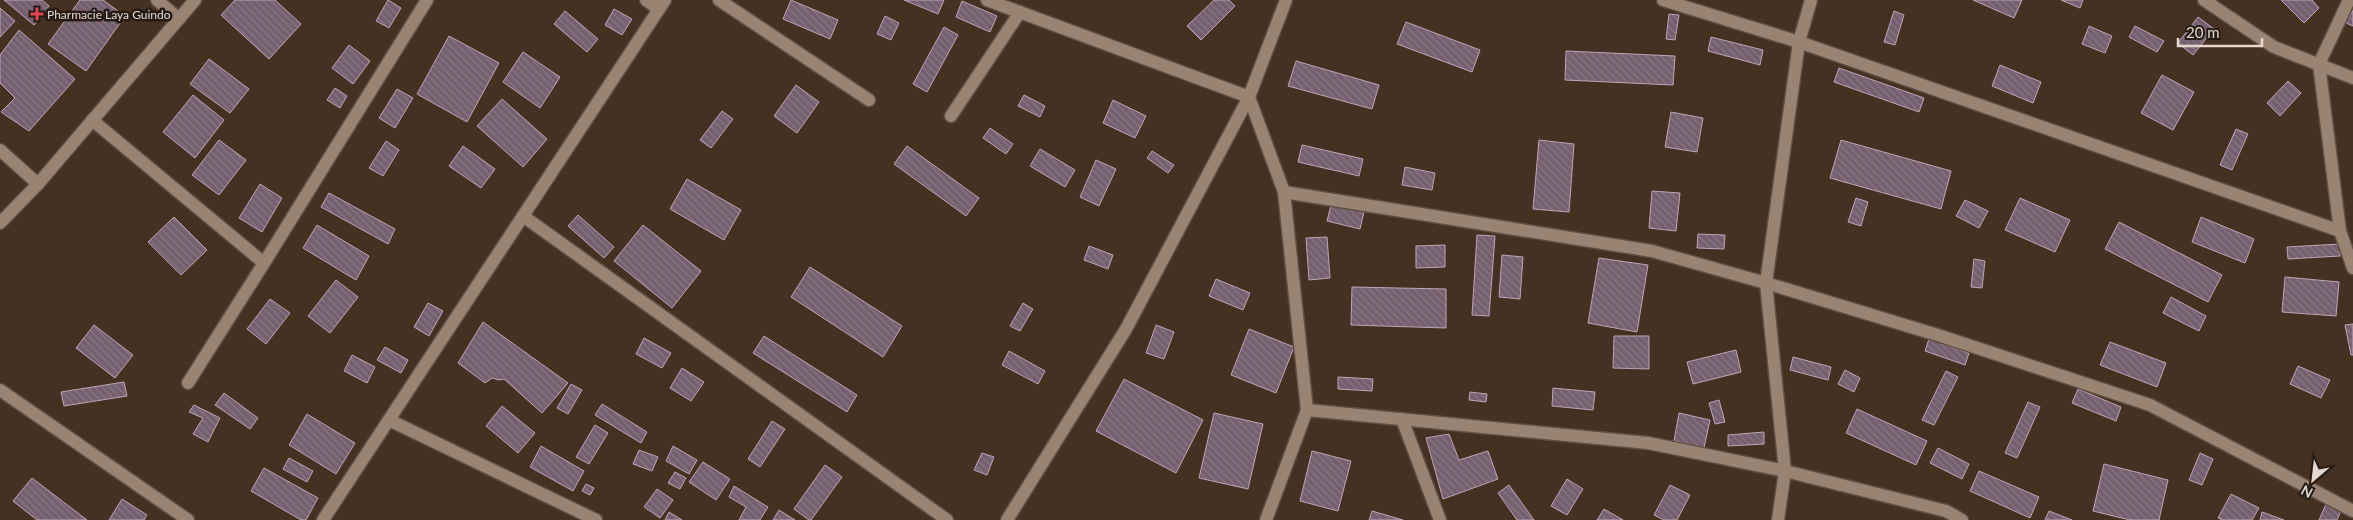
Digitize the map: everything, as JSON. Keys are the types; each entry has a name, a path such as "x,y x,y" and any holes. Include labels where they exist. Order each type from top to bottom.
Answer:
{"street":[{"path":"157,0 179,19"},
{"path":"0,223 38,184 195,0"},
{"path":"188,382 427,0"},
{"path":"324,520 662,5 646,0"},
{"path":"719,0 869,100"},
{"path":"987,0 1249,97 1284,192 1307,410 1266,520"},
{"path":"1007,520 1126,329 1249,97 1286,0"},
{"path":"1663,0 1799,42 2340,231"},
{"path":"1778,520 1785,472 1766,283 1799,42 1811,0"},
{"path":"2204,0 2274,47 2353,78"},
{"path":"2349,0 2319,64 2340,231 2353,268"},
{"path":"951,116 1020,12"},
{"path":"92,120 264,263"},
{"path":"0,150 38,184"},
{"path":"1284,192 1652,251 1766,283 1944,337 2150,405 2353,511"},
{"path":"523,216 948,520"},
{"path":"0,390 188,520"},
{"path":"1307,410 1648,443 1785,472 1946,511 1962,520"},
{"path":"1402,419 1440,520"},
{"path":"389,420 596,520"}],"building":[{"path":"4,0 42,0 49,6 34,25"},
{"path":"80,0 103,0 125,16 86,71 48,44"},
{"path":"235,0 275,0 301,24 269,59 221,15"},
{"path":"388,0 401,8 389,28 376,21"},
{"path":"791,0 838,20 830,39 783,19"},
{"path":"904,0 944,0 938,14"},
{"path":"1214,0 1229,0 1235,6 1201,40 1187,26"},
{"path":"1973,0 2022,0 2014,18"},
{"path":"2061,0 2083,0 2080,8"},
{"path":"2281,0 2312,0 2319,8 2304,23"},
{"path":"962,1 997,16 990,32 956,17"},
{"path":"0,8 15,21 0,37"},
{"path":"614,9 632,19 622,35 605,25"},
{"path":"2353,10 2353,26 2346,23"},
{"path":"565,11 598,39 587,52 554,24"},
{"path":"1894,11 1904,15 1895,45 1884,42"},
{"path":"1669,14 1679,15 1675,40 1666,39"},
{"path":"885,16 899,23 891,40 877,34"},
{"path":"2198,17 2214,29 2193,55 2178,43"},
{"path":"1406,22 1480,50 1472,72 1397,44"},
{"path":"2089,26 2112,36 2105,53 2082,44"},
{"path":"2135,26 2164,41 2157,52 2129,37"},
{"path":"944,27 958,35 927,92 913,84"},
{"path":"19,30 75,79 29,131 1,112 15,98 0,83 0,55"},
{"path":"449,36 499,63 467,122 417,94"},
{"path":"1711,37 1763,50 1760,65 1708,51"},
{"path":"349,45 370,61 353,84 332,68"},
{"path":"1566,51 1675,56 1673,85 1565,80"},
{"path":"523,52 560,77 540,108 503,82"},
{"path":"209,59 249,89 230,113 190,84"},
{"path":"1296,61 1379,85 1372,109 1288,86"},
{"path":"2000,65 2041,82 2033,103 1992,86"},
{"path":"1839,68 1924,98 1919,112 1834,82"},
{"path":"2162,75 2194,92 2173,130 2141,113"},
{"path":"2288,81 2301,93 2280,116 2267,103"},
{"path":"796,85 819,102 797,133 774,116"},
{"path":"335,88 347,96 340,108 327,100"},
{"path":"397,89 413,98 395,128 379,118"},
{"path":"193,95 224,120 195,158 163,132"},
{"path":"1024,95 1045,106 1040,117 1018,106"},
{"path":"502,99 547,139 523,167 477,126"},
{"path":"1113,100 1146,116 1135,138 1103,123"},
{"path":"722,111 733,119 711,148 700,140"},
{"path":"1671,112 1703,118 1697,152 1665,147"},
{"path":"990,128 1013,144 1006,154 983,138"},
{"path":"2236,129 2248,134 2232,170 2220,165"},
{"path":"219,140 246,160 219,195 192,175"},
{"path":"1539,140 1574,144 1569,212 1533,209"},
{"path":"1841,140 1951,171 1941,209 1830,178"},
{"path":"386,141 399,150 383,176 369,168"},
{"path":"1302,145 1363,159 1359,176 1298,162"},
{"path":"463,146 495,169 481,188 449,166"},
{"path":"907,146 979,198 966,216 894,164"},
{"path":"1040,149 1075,170 1065,187 1030,166"},
{"path":"1152,151 1174,165 1168,173 1147,158"},
{"path":"1096,160 1116,169 1099,206 1080,197"},
{"path":"1405,167 1435,173 1432,190 1402,185"},
{"path":"687,179 741,210 724,240 670,209"},
{"path":"260,184 282,198 262,232 239,218"},
{"path":"1652,191 1680,193 1676,231 1649,228"},
{"path":"329,193 395,229 388,244 321,207"},
{"path":"1856,198 1868,202 1861,226 1848,222"},
{"path":"2020,198 2070,220 2055,252 2005,230"},
{"path":"1965,200 1988,211 1979,228 1956,216"},
{"path":"1331,205 1364,212 1360,229 1327,221"},
{"path":"578,215 614,247 604,258 568,226"},
{"path":"174,217 207,250 181,275 148,242"},
{"path":"2201,217 2254,239 2245,263 2192,242"},
{"path":"2119,222 2222,275 2208,302 2105,249"},
{"path":"317,225 369,256 356,280 303,248"},
{"path":"643,225 701,271 672,308 614,261"},
{"path":"1698,234 1725,235 1724,249 1697,248"},
{"path":"1477,235 1495,236 1489,316 1472,315"},
{"path":"1327,237 1330,278 1309,280 1306,238"},
{"path":"2340,244 2340,256 2288,259 2287,247"},
{"path":"1445,245 1445,267 1416,268 1416,246"},
{"path":"1089,246 1113,255 1108,269 1084,260"},
{"path":"1502,255 1523,257 1520,299 1499,297"},
{"path":"1599,258 1648,265 1637,332 1588,323"},
{"path":"1974,259 1985,261 1982,288 1971,287"},
{"path":"810,267 902,326 883,357 791,297"},
{"path":"2285,277 2339,282 2336,316 2282,312"},
{"path":"1216,279 1250,293 1243,310 1209,296"},
{"path":"336,280 358,297 330,333 308,316"},
{"path":"1352,287 1446,289 1446,328 1351,325"},
{"path":"2171,297 2206,316 2199,331 2163,313"},
{"path":"270,299 290,313 266,344 247,329"},
{"path":"428,303 443,311 429,336 414,327"},
{"path":"1023,303 1033,309 1020,331 1010,326"},
{"path":"483,322 568,383 542,413 504,379 492,378 485,383 458,363"},
{"path":"2353,324 2353,355 2351,355 2345,325"},
{"path":"94,325 133,355 115,378 76,348"},
{"path":"1156,325 1174,332 1164,359 1146,353"},
{"path":"1249,329 1294,347 1276,393 1231,375"},
{"path":"764,336 857,395 847,412 753,353"},
{"path":"1614,336 1649,336 1649,369 1613,368"},
{"path":"644,338 671,353 662,368 636,354"},
{"path":"1929,339 1969,353 1965,365 1925,351"},
{"path":"2110,342 2166,363 2157,387 2100,365"},
{"path":"385,347 408,360 401,373 377,360"},
{"path":"1736,350 1741,372 1693,384 1687,362"},
{"path":"1009,351 1045,371 1038,384 1002,365"},
{"path":"352,355 375,367 367,383 344,371"},
{"path":"1793,357 1831,367 1828,380 1790,370"},
{"path":"2298,366 2330,380 2321,398 2290,384"},
{"path":"682,368 704,382 691,401 670,388"},
{"path":"1845,370 1860,378 1854,392 1838,384"},
{"path":"1946,371 1958,377 1934,425 1922,420"},
{"path":"1338,377 1373,379 1372,391 1338,389"},
{"path":"1124,379 1203,420 1176,473 1096,431"},
{"path":"124,382 127,396 64,406 61,392"},
{"path":"571,384 582,390 568,414 557,408"},
{"path":"1553,388 1595,392 1593,410 1552,406"},
{"path":"2078,389 2121,407 2116,421 2072,403"},
{"path":"1470,392 1487,394 1486,402 1469,400"},
{"path":"224,393 258,418 250,429 215,405"},
{"path":"1719,400 1725,422 1715,424 1709,403"},
{"path":"2028,402 2040,407 2017,458 2005,453"},
{"path":"602,404 647,432 641,443 595,415"},
{"path":"194,405 220,418 208,442 193,434 203,418 189,412"},
{"path":"502,406 535,433 518,453 486,426"},
{"path":"1857,409 1927,441 1916,465 1846,433"},
{"path":"1214,413 1263,424 1248,489 1199,478"},
{"path":"1679,413 1710,420 1704,448 1674,441"},
{"path":"307,414 355,443 336,474 289,445"},
{"path":"772,421 785,429 760,467 748,459"},
{"path":"595,425 608,433 589,464 576,457"},
{"path":"1764,432 1764,444 1728,446 1728,435"},
{"path":"1449,434 1459,460 1488,451 1498,479 1443,499 1426,438"},
{"path":"541,446 584,471 573,491 530,467"},
{"path":"673,446 697,460 689,474 666,461"},
{"path":"1938,448 1969,464 1962,479 1930,463"},
{"path":"639,450 658,457 652,471 633,464"},
{"path":"1312,451 1351,461 1338,511 1300,501"},
{"path":"982,453 994,457 987,475 974,470"},
{"path":"2200,453 2213,459 2202,485 2189,480"},
{"path":"289,458 313,471 307,482 283,469"},
{"path":"703,462 730,479 716,500 689,482"},
{"path":"2104,464 2168,480 2159,520 2130,520 2093,511"},
{"path":"825,465 842,477 811,520 809,520 794,509"},
{"path":"264,468 318,498 306,520 301,520 251,491"},
{"path":"1979,471 2039,497 2030,518 1970,491"},
{"path":"675,472 686,478 680,489 668,483"},
{"path":"32,478 87,520 37,520 13,501"},
{"path":"1567,479 1583,489 1567,515 1551,506"},
{"path":"586,484 594,488 590,495 582,491"},
{"path":"1509,485 1534,520 1517,520 1498,493"},
{"path":"1670,485 1690,495 1677,520 1664,520 1654,515"},
{"path":"734,486 768,507 760,520 739,520 746,507 729,497"},
{"path":"657,489 673,500 660,518 644,507"},
{"path":"2231,494 2259,508 2252,520 2223,520 2218,518"},
{"path":"122,499 147,515 144,520 109,520"},
{"path":"2326,504 2341,511 2337,520 2319,520"},
{"path":"1604,509 1623,520 1597,520"},
{"path":"779,510 795,520 773,520"},
{"path":"1372,511 1403,520 1369,520"},
{"path":"2049,511 2072,520 2045,520"},
{"path":"669,512 682,520 665,520"},
{"path":"2262,512 2284,520 2260,520"}],"place":[{"name":"Pharmacie Laya Guindo","path":"37,14"}]}
